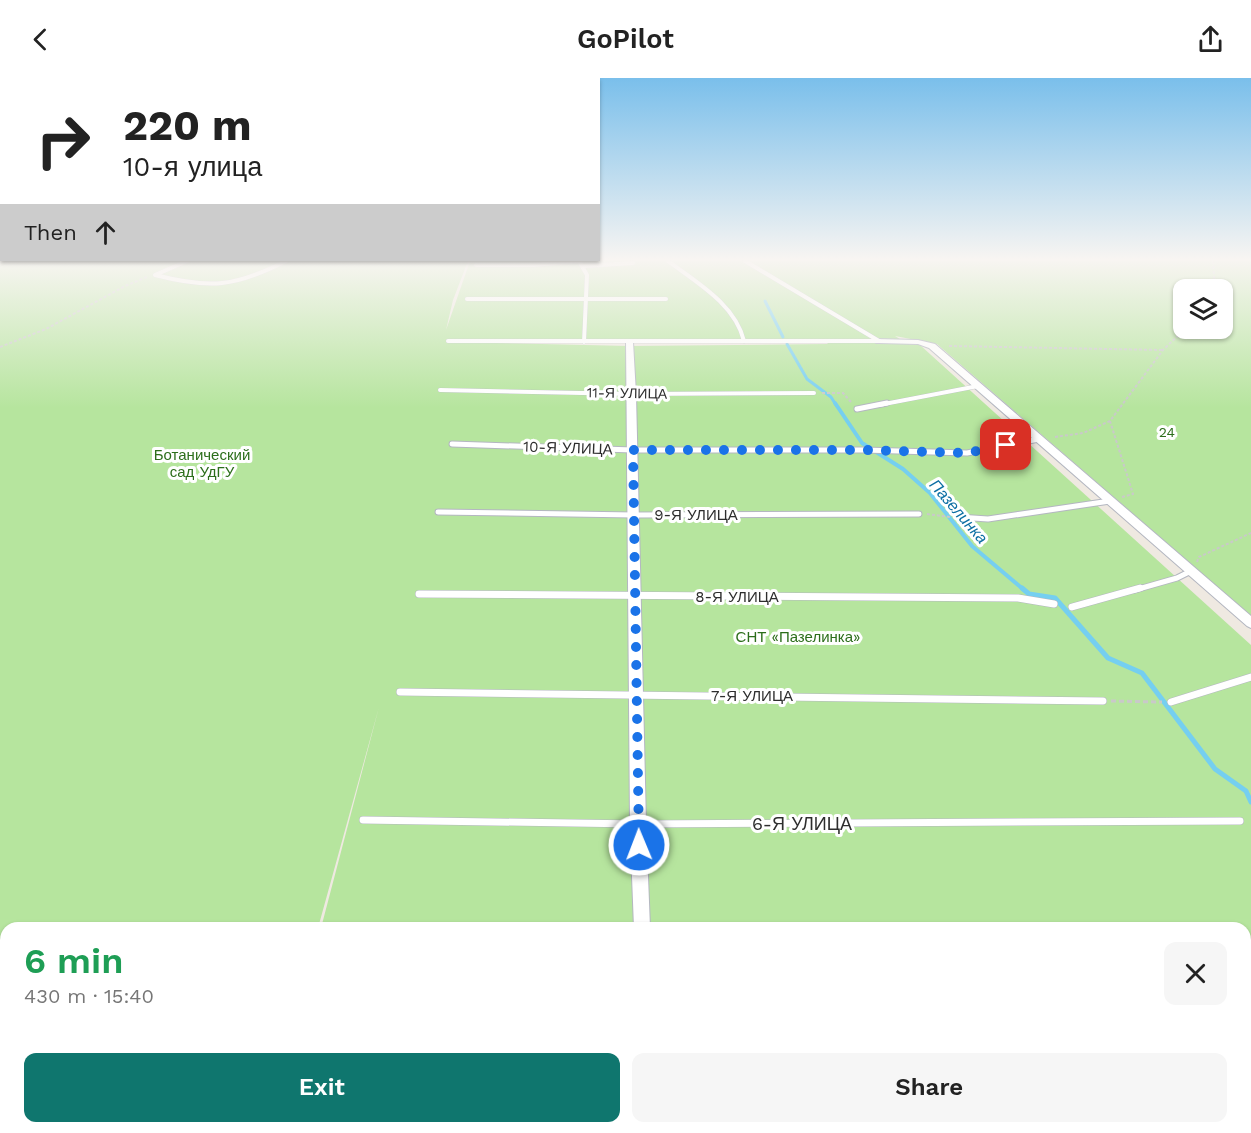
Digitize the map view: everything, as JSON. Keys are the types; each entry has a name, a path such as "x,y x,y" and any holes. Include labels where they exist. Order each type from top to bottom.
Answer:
{"street":[{"path":"879,341 918,342 932,346 1251,623"},
{"path":"629,342 632,394 638,824 642,922"}],"lane":[{"path":"584,342 585,310"},
{"path":"728,310 744,332 744,341"},
{"path":"827,310 879,341"},
{"path":"448,341 879,341"},
{"path":"857,409 978,386"},
{"name":"11-Я УЛИЦА","path":"440,390 632,394 814,393"},
{"name":"10-Я УЛИЦА","path":"452,444 633,450 864,450 967,453 1039,439"},
{"path":"958,517 988,519 1110,501"},
{"name":"9-Я УЛИЦА","path":"438,512 634,516 919,514"},
{"path":"1072,607 1177,578 1191,571"},
{"name":"8-Я УЛИЦА","path":"419,594 1018,598 1054,604"},
{"path":"1171,702 1251,677"},
{"name":"7-Я УЛИЦА","path":"400,692 1104,701"},
{"name":"6-Я УЛИЦА","path":"363,820 638,824 1240,821"}],"path":[{"path":"0,346 46,329 80,310"},
{"path":"1039,439 1083,432 1110,421 1163,350 1174,339"},
{"path":"932,346 1163,350"},
{"path":"830,393 843,393 857,409"},
{"path":"1110,421 1133,494 1110,501"},
{"path":"1191,571 1199,557 1251,533"},
{"path":"1104,701 1171,702"}],"green space":[{"path":"0,310 451,310 446,330 453,310 1173,310 1173,339 1233,339 1233,310 1251,310 1251,616 937,344 895,336 908,344 920,345 1251,645 1251,922 323,922 379,707 320,922 0,922","holes":["496,343 827,343 629,346"]}],"waterway":[{"name":"Пазелинка","path":"770,310 783,337"},
{"name":"Пазелинка","path":"787,344 807,379 831,397 836,405"},
{"name":"Пазелинка","path":"835,403 862,443 903,469 930,493 972,546 1024,590"},
{"name":"Пазелинка","path":"1022,588 1029,594 1055,598 1108,658 1142,673 1215,769 1246,791 1251,802"}],"route":[{"path":"639,845 633,450 864,450 967,453 1006,445"}],"park label":[{"name":"24","path":"1167,432"},
{"name":"Ботанический сад УдГУ","path":"202,464"},
{"name":"СНТ «Пазелинка»","path":"798,637"}]}
